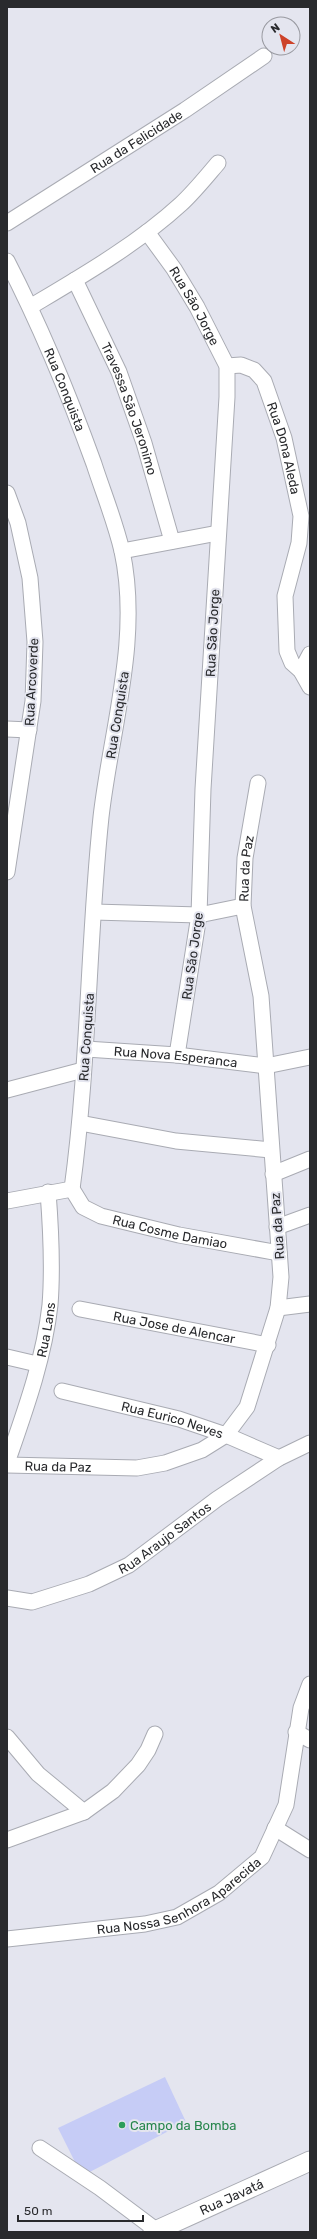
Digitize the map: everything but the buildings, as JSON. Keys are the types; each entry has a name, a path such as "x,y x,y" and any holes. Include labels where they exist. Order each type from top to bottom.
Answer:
{"street":[{"name":"Rua da Felicidade","path":"7,223 186,110 264,56"},
{"path":"30,307 75,280 147,232 182,204 218,163"},
{"name":"Rua São Jorge","path":"147,232 174,269 197,307 227,366 227,397 202,789 198,915 177,1055"},
{"name":"Rua Conquista","path":"7,262 30,307 68,394 108,505 122,551 127,596 128,633 102,816 94,912 86,1049 80,1123 72,1189"},
{"name":"Travessa Sāo Jeronimo","path":"75,280 119,372 144,443 172,541"},
{"name":"Rua Dona Aleda","path":"227,366 241,365 254,370 264,381 284,438 301,516 299,542 286,596 286,634 289,658 301,671"},
{"name":"Rua Arcoverde","path":"7,493 18,524 30,578 35,642 33,701 7,872"},
{"path":"122,551 218,532"},
{"path":"310,654 301,671 310,687"},
{"path":"7,729 29,730"},
{"name":"Rua da Paz","path":"7,1464 137,1468 165,1463 202,1450 226,1435 247,1407 268,1345 278,1308 279,1253 261,996 243,906 245,858 258,783"},
{"path":"94,912 198,915 243,906"},
{"name":"Rua Nova Esperanca","path":"86,1049 177,1055 266,1066 310,1057"},
{"path":"7,1090 84,1070"},
{"path":"80,1123 176,1141 271,1150"},
{"path":"273,1174 310,1159"},
{"path":"7,1201 48,1192 72,1189"},
{"name":"Rua Cosme Damiao","path":"72,1189 83,1207 101,1216 179,1235 279,1253"},
{"name":"Rua Lans","path":"7,1464 34,1385 50,1305 52,1252 48,1192"},
{"path":"277,1226 310,1215"},
{"path":"278,1308 310,1304"},
{"name":"Rua Jose de Alencar","path":"80,1309 268,1345"},
{"path":"7,1357 37,1364"},
{"name":"Rua Eurico Neves","path":"62,1391 179,1419 226,1435 279,1458"},
{"name":"Rua Araujo Santos","path":"7,1598 32,1602 90,1584 129,1565 216,1499 279,1458 310,1443"},
{"name":"Rua Nossa Senhora Aparecida","path":"7,1939 145,1924 177,1917 219,1893 262,1857 286,1805 293,1766 296,1732 301,1708 310,1684"},
{"path":"296,1732 310,1740"},
{"path":"7,1840 84,1812 113,1791 138,1765 156,1734"},
{"path":"7,1737 38,1774 84,1812"},
{"path":"275,1828 310,1850"},
{"path":"40,2148 100,2188 155,2231"},
{"name":"Rua Javatá","path":"155,2231 310,2162"}],"shaded area":[{"name":"Campo da Bomba","path":"165,2077 186,2122 82,2176 58,2128"}],"place":[{"name":"Campo da Bomba","path":"122,2125"}]}
